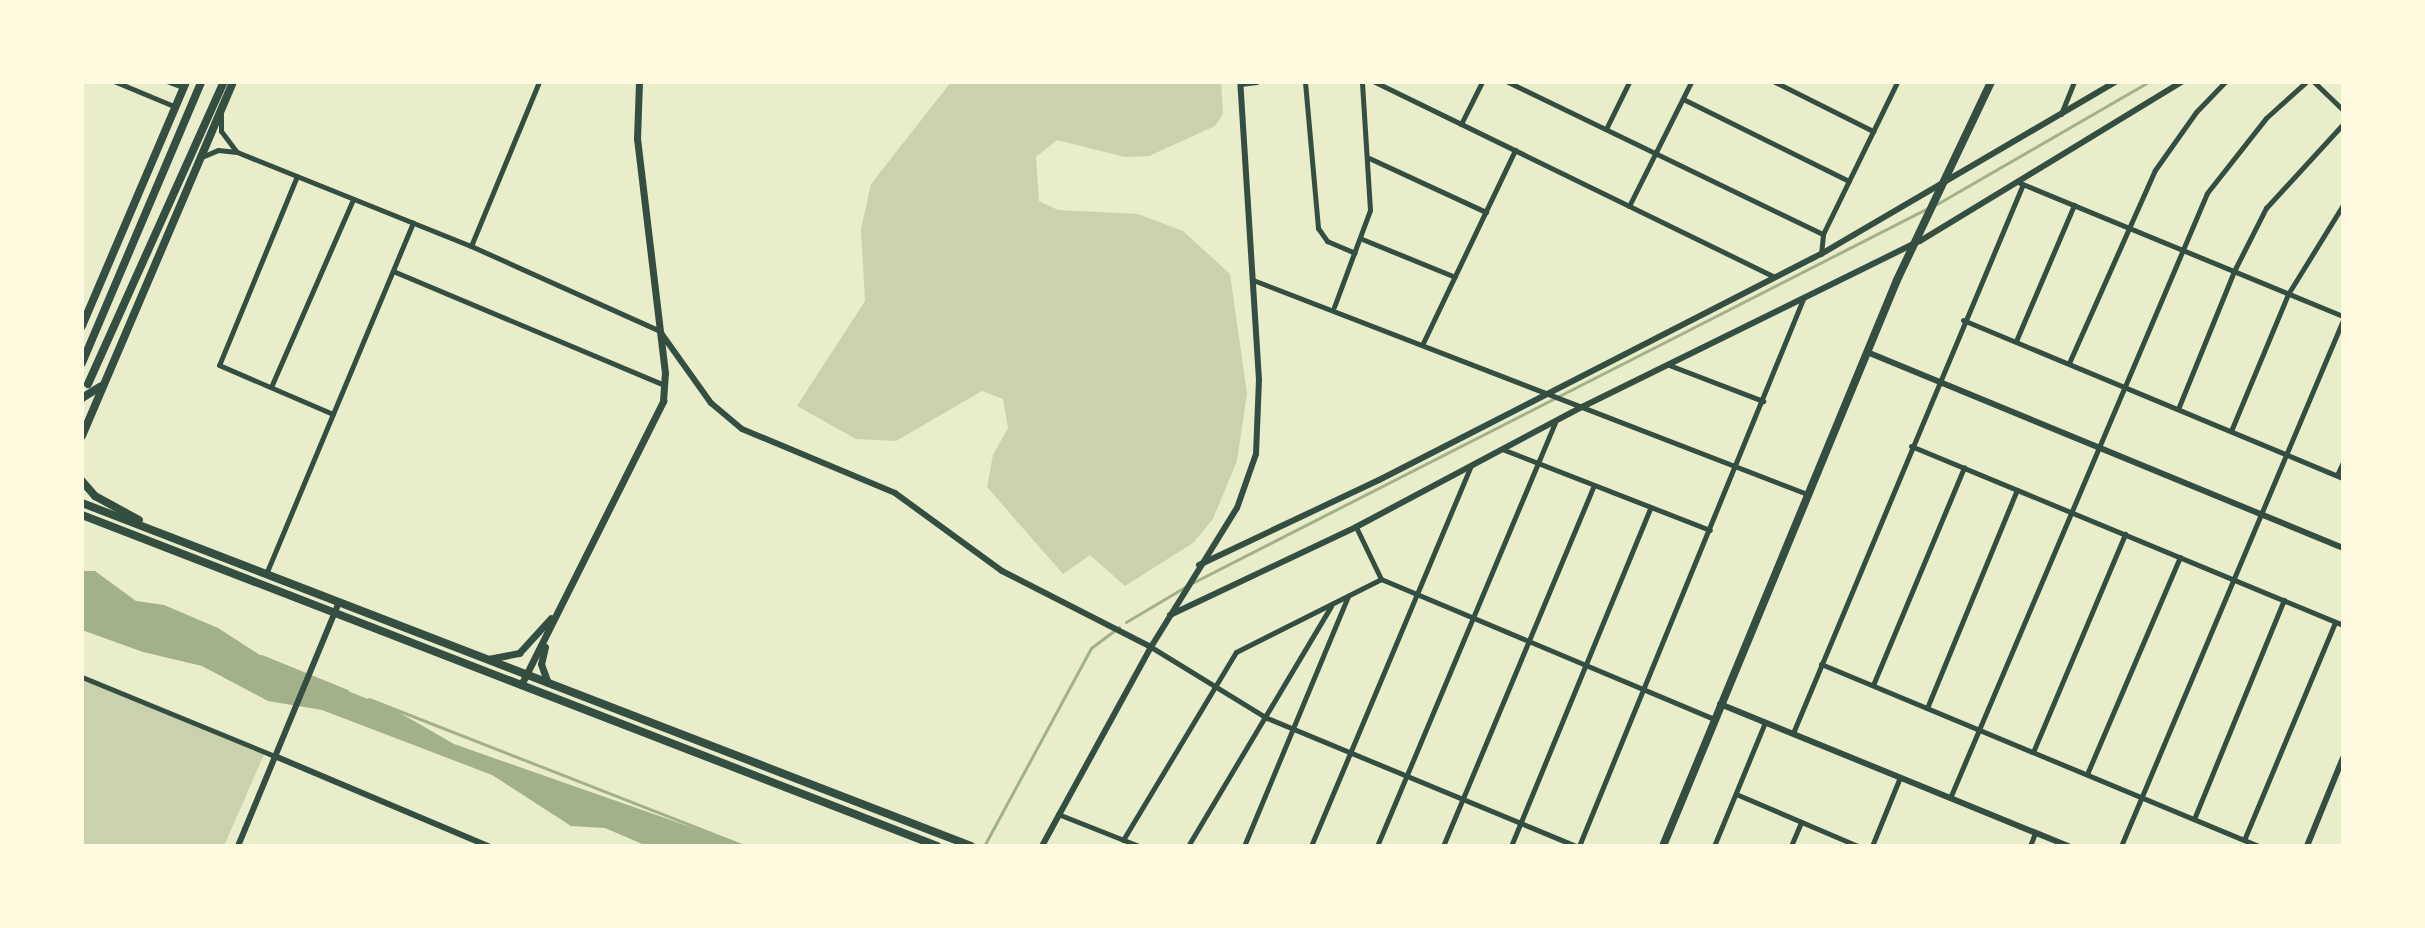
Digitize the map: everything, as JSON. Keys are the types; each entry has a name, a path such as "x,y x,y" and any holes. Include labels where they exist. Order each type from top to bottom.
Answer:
{"main road":[{"path":"82,363 201,82"},
{"path":"88,384 224,82"},
{"path":"82,436 233,82"},
{"path":"521,685 660,414 665,385 637,139 639,82"},
{"path":"1663,846 1719,704 1867,352 1991,82"},
{"path":"82,326 185,85"},
{"path":"82,398 105,382"},
{"path":"82,481 95,496 145,526"},
{"path":"82,503 970,846"},
{"path":"82,515 334,616 937,846"},
{"path":"485,659 519,653 559,611"},
{"path":"548,683 542,655 559,611"}],"street":[{"path":"116,82 176,107"},
{"path":"169,82 185,85"},
{"path":"471,246 539,82"},
{"path":"1042,846 1151,647 1197,568 1237,508 1256,454 1259,380 1240,83 1257,82"},
{"path":"1305,82 1318,228 1327,241 1355,253"},
{"path":"1334,307 1362,239 1370,210 1362,82"},
{"path":"1375,82 1773,276"},
{"path":"1461,124 1482,82"},
{"path":"1508,82 1823,234"},
{"path":"1606,129 1629,82"},
{"path":"1629,206 1691,82"},
{"path":"1775,82 1873,131"},
{"path":"1821,254 1823,234 1897,82"},
{"path":"2060,116 2074,82"},
{"path":"1197,568 1548,395 1773,276 1821,254 1944,185 2115,82"},
{"path":"1172,611 1356,527 1579,406 1921,237 2019,183 2182,82"},
{"path":"2069,363 2126,227 2163,158 2196,112 2225,82"},
{"path":"1950,798 2207,193 2232,159 2306,82"},
{"path":"2314,82 2343,110"},
{"path":"1683,99 1849,181"},
{"path":"221,110 221,131 237,152"},
{"path":"2178,409 2234,271 2266,208 2343,124"},
{"path":"1423,343 1515,150"},
{"path":"198,161 209,152 237,152 471,246 661,332 711,403 742,429 895,493 1002,571 1151,647 1267,718 1578,846 1804,297"},
{"path":"1369,158 1486,212"},
{"path":"297,176 219,365 333,414"},
{"path":"2019,183 2343,318 2121,846"},
{"path":"1793,733 2019,183"},
{"path":"271,387 353,199"},
{"path":"2016,341 2074,205"},
{"path":"2231,431 2288,294 2343,205"},
{"path":"266,574 413,223"},
{"path":"1362,239 1455,277"},
{"path":"393,271 665,385"},
{"path":"1252,279 1334,307 1548,395 1807,494"},
{"path":"1963,320 2340,476 2343,462"},
{"path":"1867,352 2343,548"},
{"path":"1668,364 1763,401"},
{"path":"1377,846 1555,421"},
{"path":"1911,446 2343,625"},
{"path":"1501,449 1710,530"},
{"path":"1311,846 1471,464"},
{"path":"1873,685 1964,467"},
{"path":"1443,846 1593,487"},
{"path":"1927,708 2017,490"},
{"path":"1511,846 1650,509"},
{"path":"1356,527 1381,579 1714,719"},
{"path":"2033,752 2125,534"},
{"path":"2087,774 2180,557"},
{"path":"1123,840 1236,652 1381,579"},
{"path":"1244,846 1348,595"},
{"path":"2194,819 2284,600"},
{"path":"238,846 339,602"},
{"path":"1188,846 1267,718 1332,604"},
{"path":"2244,840 2335,622"},
{"path":"1821,664 2259,846"},
{"path":"82,677 278,754 488,846"},
{"path":"1719,704 2068,846"},
{"path":"1714,846 1765,722"},
{"path":"2307,846 2343,758"},
{"path":"1872,846 1900,777"},
{"path":"2334,781 2343,785"},
{"path":"1736,794 1858,846"},
{"path":"1057,814 1139,846"},
{"path":"1791,846 1801,822"},
{"path":"2030,846 2035,833"}],"shaded area":[{"path":"951,82 1221,82 1223,114 1215,126 1149,156 1125,157 1057,140 1036,157 1039,201 1058,210 1138,214 1183,231 1230,274 1247,394 1237,461 1213,519 1193,543 1125,586 1090,555 1063,574 987,487 993,455 1008,428 1003,399 982,391 896,441 856,439 797,406 865,301 861,229 871,184"},
{"path":"82,571 95,571 136,601 164,605 218,628 263,657 395,710 454,744 745,846 647,846 605,828 571,826 492,775 322,710 268,701 202,666 143,652 82,630"},
{"path":"82,676 265,752 224,846 82,846"}],"waterway":[{"path":"1937,204 2148,82"},
{"path":"1192,583 1926,209"},
{"path":"1126,622 1185,587"},
{"path":"984,846 1091,648 1119,627"},
{"path":"261,656 347,691"},
{"path":"369,699 745,846"}]}
